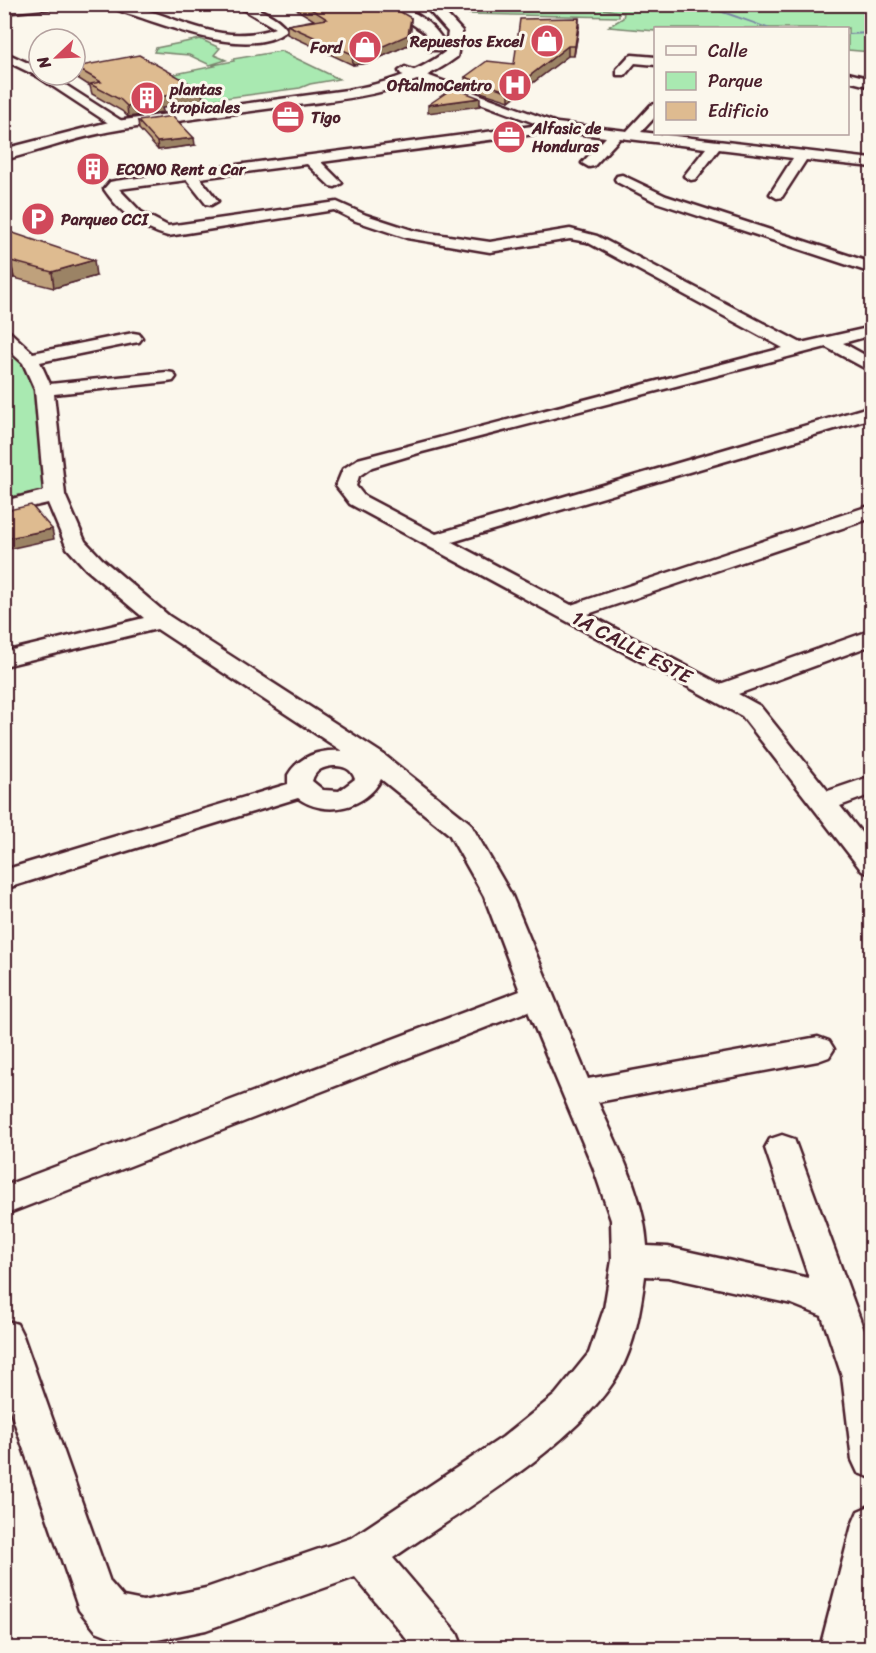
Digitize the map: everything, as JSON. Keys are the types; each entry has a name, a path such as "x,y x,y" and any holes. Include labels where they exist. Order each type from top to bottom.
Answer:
{"main road":[{"path":"394,7 429,5 455,31 456,41 452,54 439,66 412,74"},
{"path":"4,145 117,121 354,92 402,82 433,52 436,40 429,29 394,7"},
{"path":"4,155 117,121"}],"street":[{"path":"4,10 63,4"},
{"path":"112,4 220,38 259,36 281,30 274,23 239,4"},
{"path":"4,55 27,67"},
{"path":"621,72 632,60 654,61"},
{"path":"412,74 558,128"},
{"path":"849,77 872,82"},
{"path":"62,87 117,121"},
{"path":"631,135 654,110"},
{"path":"868,332 799,349 592,239 579,235 570,234 490,247 412,234 361,218 337,206 168,231 160,230 132,214 111,189 115,185 558,128 872,163"},
{"path":"589,163 616,134"},
{"path":"777,194 807,141"},
{"path":"691,176 715,145"},
{"path":"311,160 335,183"},
{"path":"190,175 211,201"},
{"path":"622,179 661,199 872,268"},
{"path":"4,336 28,359 44,390 55,495 75,543 94,564 161,621 460,829 498,897 537,996 610,1167 628,1220 630,1260 622,1309 605,1362 569,1407 517,1450 363,1554 206,1609 143,1622 111,1616 94,1595 4,1336"},
{"path":"28,359 133,338"},
{"path":"828,341 872,367"},
{"name":"1A CALLE ESTE","path":"799,349 415,448 365,463 350,473 346,486 357,500 751,711 872,865"},
{"path":"44,390 167,377"},
{"path":"433,541 872,412"},
{"path":"4,507 55,495"},
{"path":"570,613 872,511"},
{"path":"4,659 161,621"},
{"path":"719,693 872,637"},
{"path":"344,758 368,763 368,779 360,792 351,797 340,800 317,798 302,788 299,782 300,774 312,762 322,759 344,758"},
{"path":"823,803 872,784"},
{"path":"4,880 302,788"},
{"path":"4,1201 537,996"},
{"path":"578,1093 818,1049"},
{"path":"782,1148 861,1376 872,1460"},
{"path":"630,1260 668,1262 796,1289 837,1306"},
{"path":"842,1648 872,1525"},
{"path":"363,1554 442,1648"}],"green space":[{"path":"577,4 619,12 619,17 469,14 459,5"},
{"path":"587,5 872,5 871,52 849,50 849,27 654,27 654,31 608,27 623,18 624,13"},
{"path":"200,39 220,48 214,55 226,60 210,65 189,55 154,52 156,48"},
{"path":"281,51 339,79 300,88 203,101 160,77 215,66 213,65 234,61 233,59"},
{"path":"4,346 21,360 33,381 44,490 5,498"}],"building":[{"path":"303,4 387,4 411,18 408,35 368,53 352,54 287,25 327,19"},
{"path":"579,18 575,46 568,46 509,92 465,77 487,61 514,64 520,19"},
{"path":"139,55 202,90 158,97 162,102 127,106 121,100 90,84 101,82 87,74 87,65"},
{"path":"453,88 480,98 428,105"},
{"path":"173,116 194,138 157,142 138,121"},
{"path":"4,230 94,260 52,272 11,261 4,264"},
{"path":"31,505 52,529 4,539 4,511"}],"waterway":[{"path":"689,4 706,6 765,27"},
{"path":"849,34 872,33"}],"place":[{"name":"Repuestos Excel","path":"547,41"},
{"name":"Ford","path":"365,47"},
{"name":"OftalmoCentro","path":"515,85"},
{"name":"plantas tropicales","path":"147,98"},
{"name":"Tigo","path":"288,117"},
{"name":"Alfasic de Honduras","path":"509,137"},
{"name":"ECONO Rent a Car","path":"93,169"},
{"name":"Parqueo CCI","path":"38,219"}]}
